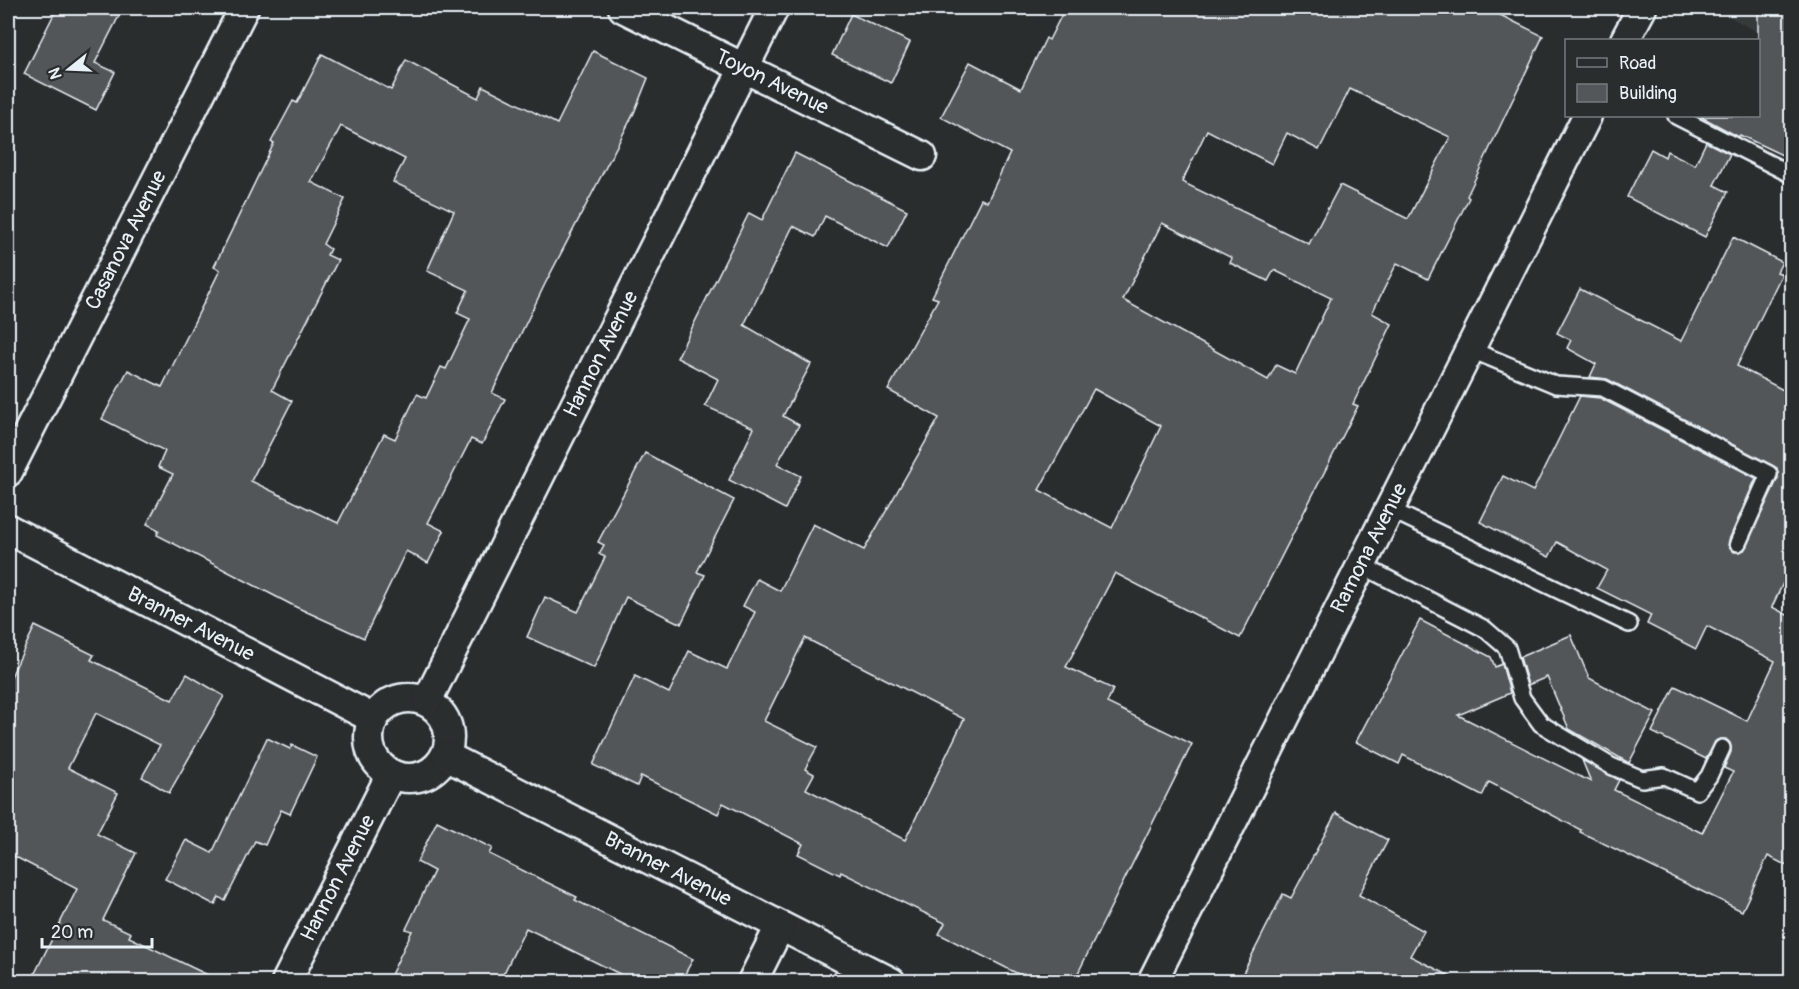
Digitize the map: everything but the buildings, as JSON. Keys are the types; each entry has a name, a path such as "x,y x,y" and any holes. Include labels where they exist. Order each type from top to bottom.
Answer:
{"street":[{"name":"Casanova Avenue","path":"8,472 244,8"},
{"name":"Toyon Avenue","path":"623,8 922,156"},
{"name":"Hannon Avenue","path":"427,701 774,8"},
{"path":"1626,39 1642,8"},
{"name":"Ramona Avenue","path":"1152,981 1586,117"},
{"name":"Branner Avenue","path":"8,529 374,719"},
{"path":"403,697 427,701 446,719 450,744 446,756 433,770 416,778 391,774 381,766 369,744 369,731 374,719 380,709 391,701 403,697"},
{"name":"Branner Avenue","path":"446,756 891,981"},
{"name":"Hannon Avenue","path":"286,981 391,774"},
{"path":"752,981 780,926"}],"lane":[{"path":"1678,117 1791,175"},
{"path":"1469,349 1556,385 1603,388 1769,474 1738,543"},
{"path":"1389,509 1629,624"},
{"path":"1361,565 1485,629 1507,648 1522,698 1542,724 1611,766 1642,779 1664,776 1697,791 1709,776 1722,748"}],"shaded area":[{"path":"1714,8 1791,8 1791,51"}]}
